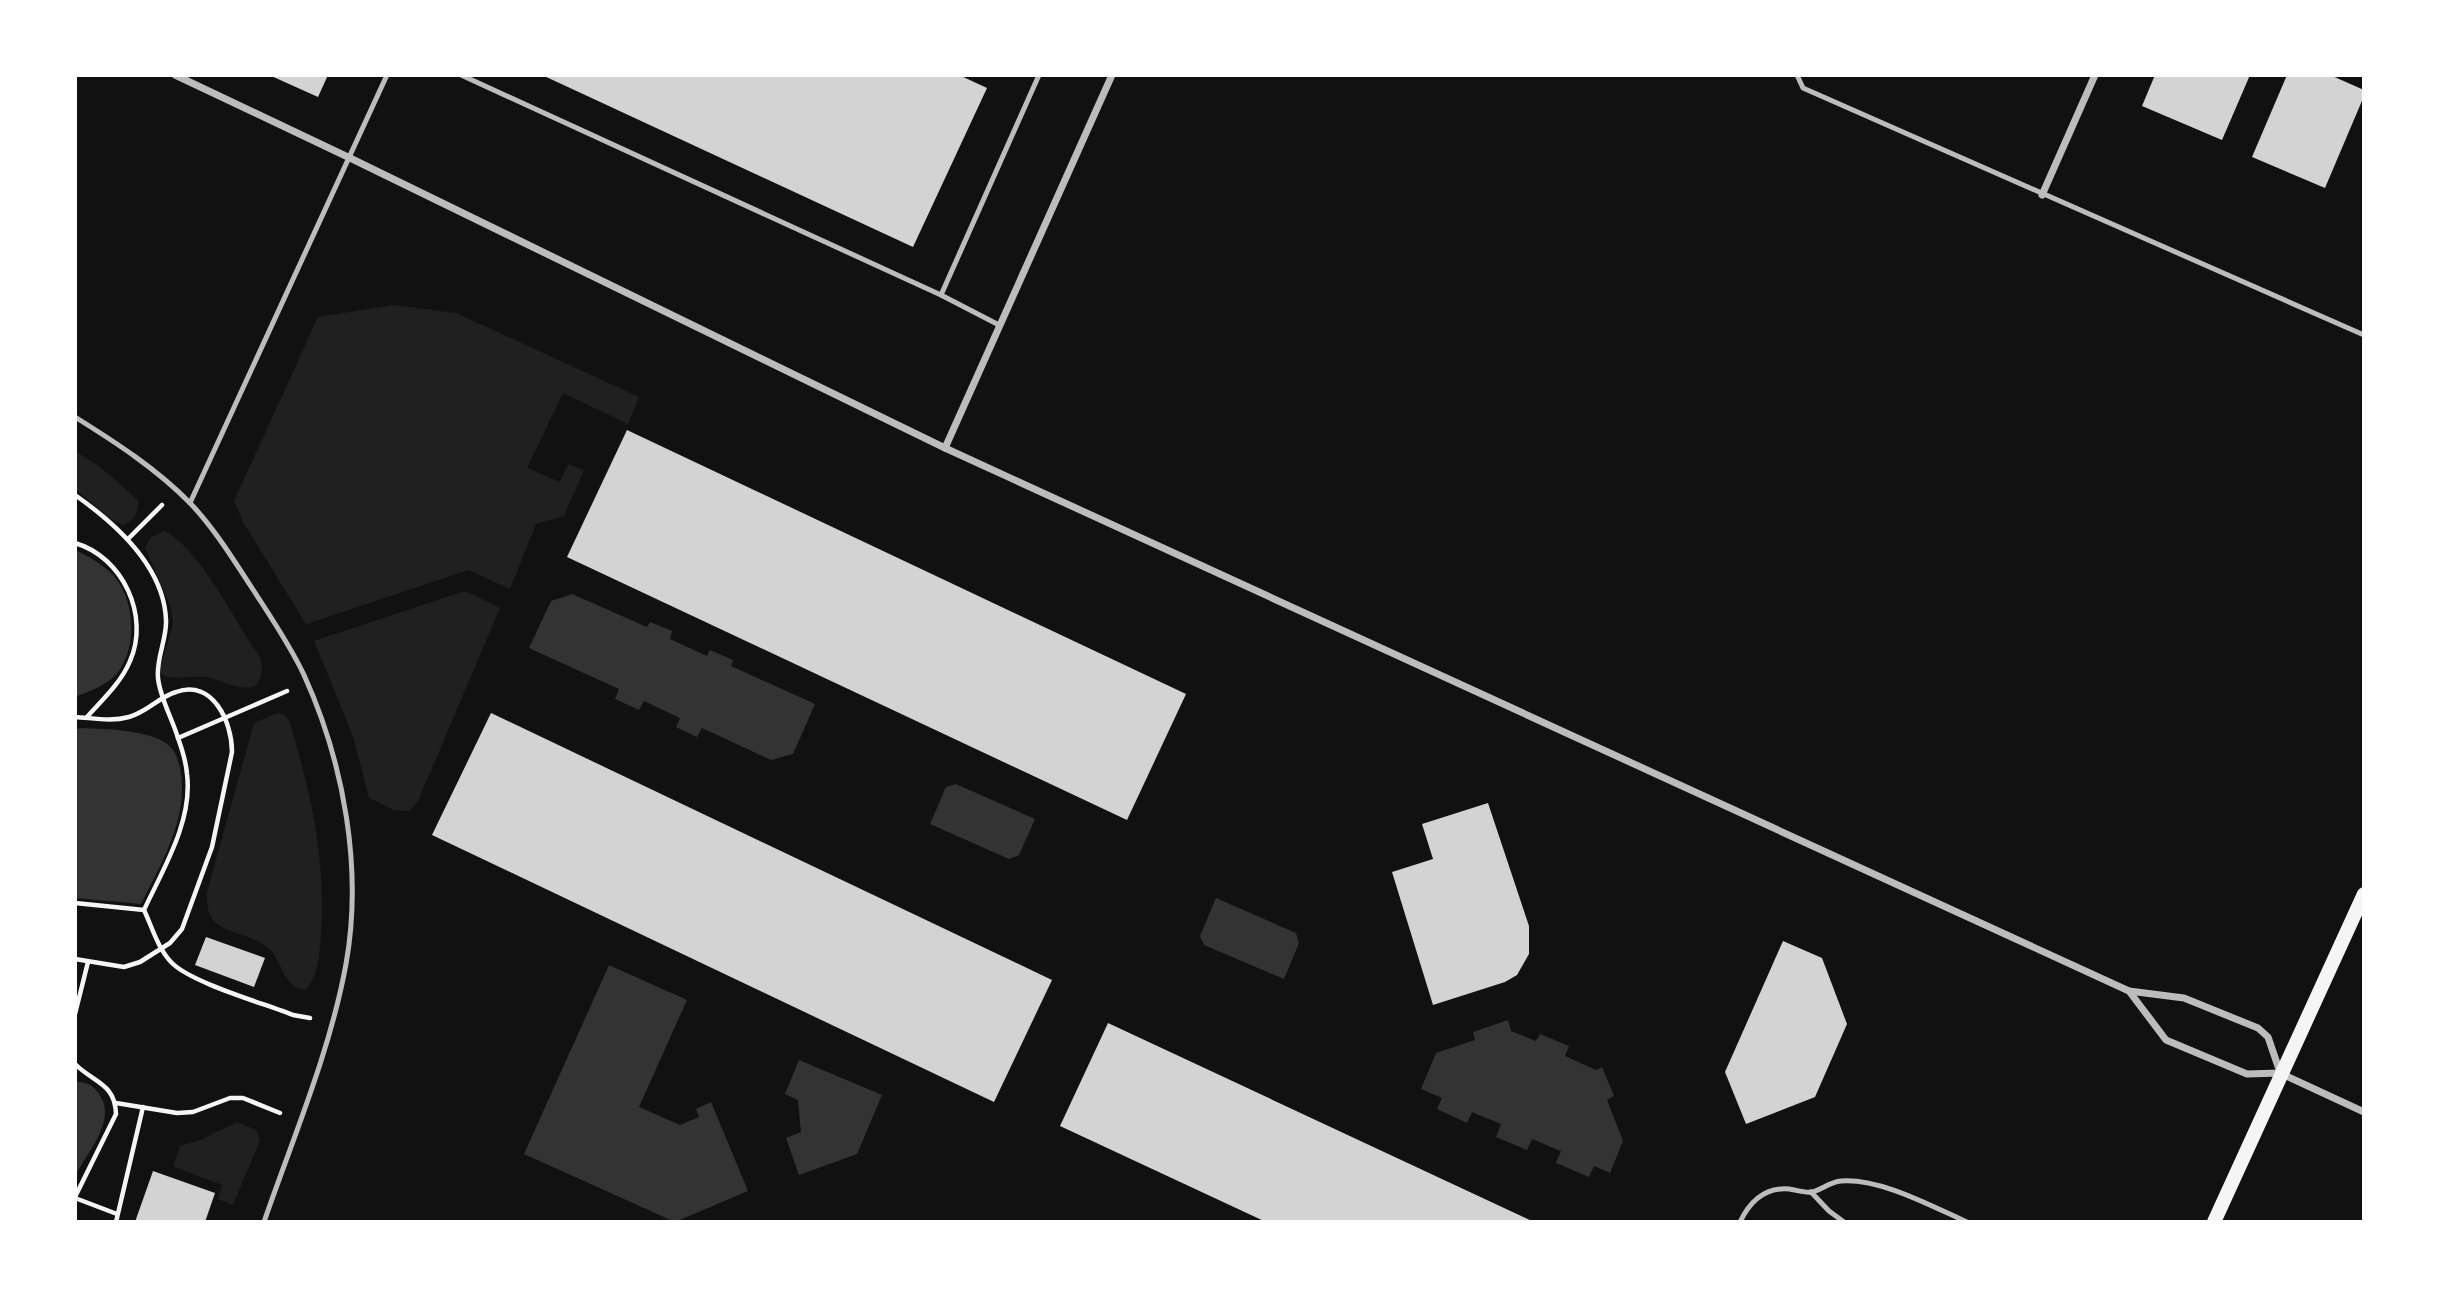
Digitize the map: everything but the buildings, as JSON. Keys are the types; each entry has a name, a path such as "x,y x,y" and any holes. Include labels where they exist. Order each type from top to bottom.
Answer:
{"main road":[{"path":"2214,1222 2364,894"}],"street":[{"path":"175,75 945,448 2129,991 2184,998 2264,1031 2280,1073"},
{"path":"945,448 1112,75"},
{"path":"2042,194 2095,75"},
{"path":"2129,991 2166,1040 2246,1074 2280,1073 2364,1112"}],"lane":[{"path":"190,503 387,75"},
{"path":"461,75 999,325"},
{"path":"941,296 1040,75"},
{"path":"1797,75 1803,88 2364,335"},
{"path":"75,418 157,474 190,503 228,550 303,673 332,748 347,819 352,891 346,963 329,1033 264,1222"},
{"path":"1740,1222 1752,1202 1764,1193 1778,1188 1811,1192 1838,1181 1862,1183 1908,1196 1967,1222"},
{"path":"1811,1192 1829,1212 1844,1222"}],"path":[{"path":"75,495 97,510 128,539 146,562 165,607 165,635 158,675 187,775 186,808 177,839 144,910 162,950 170,962 185,975 293,1014"},
{"path":"128,539 150,519"},
{"path":"75,543 105,561 120,576 132,597 137,628 134,651 123,675 87,718"},
{"path":"75,717 108,720 129,717 184,689 196,690 207,694 220,707 232,737 232,752 212,846 181,929 162,950 124,967 75,959"},
{"path":"178,738 273,697"},
{"path":"75,904 144,910"},
{"path":"75,1014 88,962"},
{"path":"75,1064 103,1084 116,1103 113,1124 75,1198 117,1214"},
{"path":"75,1075 84,1073"},
{"path":"116,1103 177,1113 193,1112 230,1098 243,1098 267,1108"},
{"path":"116,1222 143,1107"}],"shaded area":[{"path":"393,305 456,313 639,397 628,424 563,393 527,468 560,482 568,464 584,470 564,516 536,524 510,589 468,570 306,624 243,522 234,501 318,317"},
{"path":"75,451 100,467 138,500 136,512 130,521 123,525 111,519 75,489"},
{"path":"164,531 175,537 197,561 257,654 262,668 255,686 237,686 206,677 172,678 162,675 160,669 173,624 171,608 145,547 151,537"},
{"path":"75,550 95,560 120,584 129,609 131,636 129,649 114,677 75,697"},
{"path":"465,591 500,608 418,801 409,811 394,810 369,798 353,736 314,641"},
{"path":"572,594 647,627 650,622 672,631 670,639 707,656 710,650 733,660 731,666 815,704 793,754 771,760 702,728 697,737 676,727 680,718 644,701 639,710 615,699 619,689 529,648 551,601"},
{"path":"277,713 283,714 289,720 310,800 319,852 322,906 320,950 316,972 305,990 286,978 272,951 256,940 217,924 211,917 208,906 207,892 254,723"},
{"path":"75,729 127,731 159,739 170,746 180,767 182,785 178,821 141,904 75,898"},
{"path":"956,784 1035,819 1019,855 1009,859 930,824 946,787"},
{"path":"1216,898 1296,933 1299,943 1284,979 1204,945 1200,936"},
{"path":"609,965 687,1000 639,1107 680,1125 699,1117 696,1109 711,1102 748,1191 675,1222 524,1154"},
{"path":"1508,1020 1511,1031 1536,1041 1540,1034 1569,1046 1565,1056 1596,1070 1602,1067 1614,1096 1607,1100 1623,1141 1610,1173 1594,1166 1589,1177 1556,1163 1561,1151 1532,1139 1527,1150 1496,1137 1501,1124 1472,1112 1467,1123 1437,1109 1442,1098 1421,1089 1436,1053 1475,1040 1473,1032"},
{"path":"799,1060 882,1095 857,1154 799,1175 786,1138 801,1132 798,1100 785,1094"},
{"path":"75,1082 86,1083 94,1088 104,1104 105,1114 99,1136 75,1176"},
{"path":"237,1122 256,1130 260,1140 233,1205 218,1199 222,1185 173,1166 180,1146 200,1140"}]}
